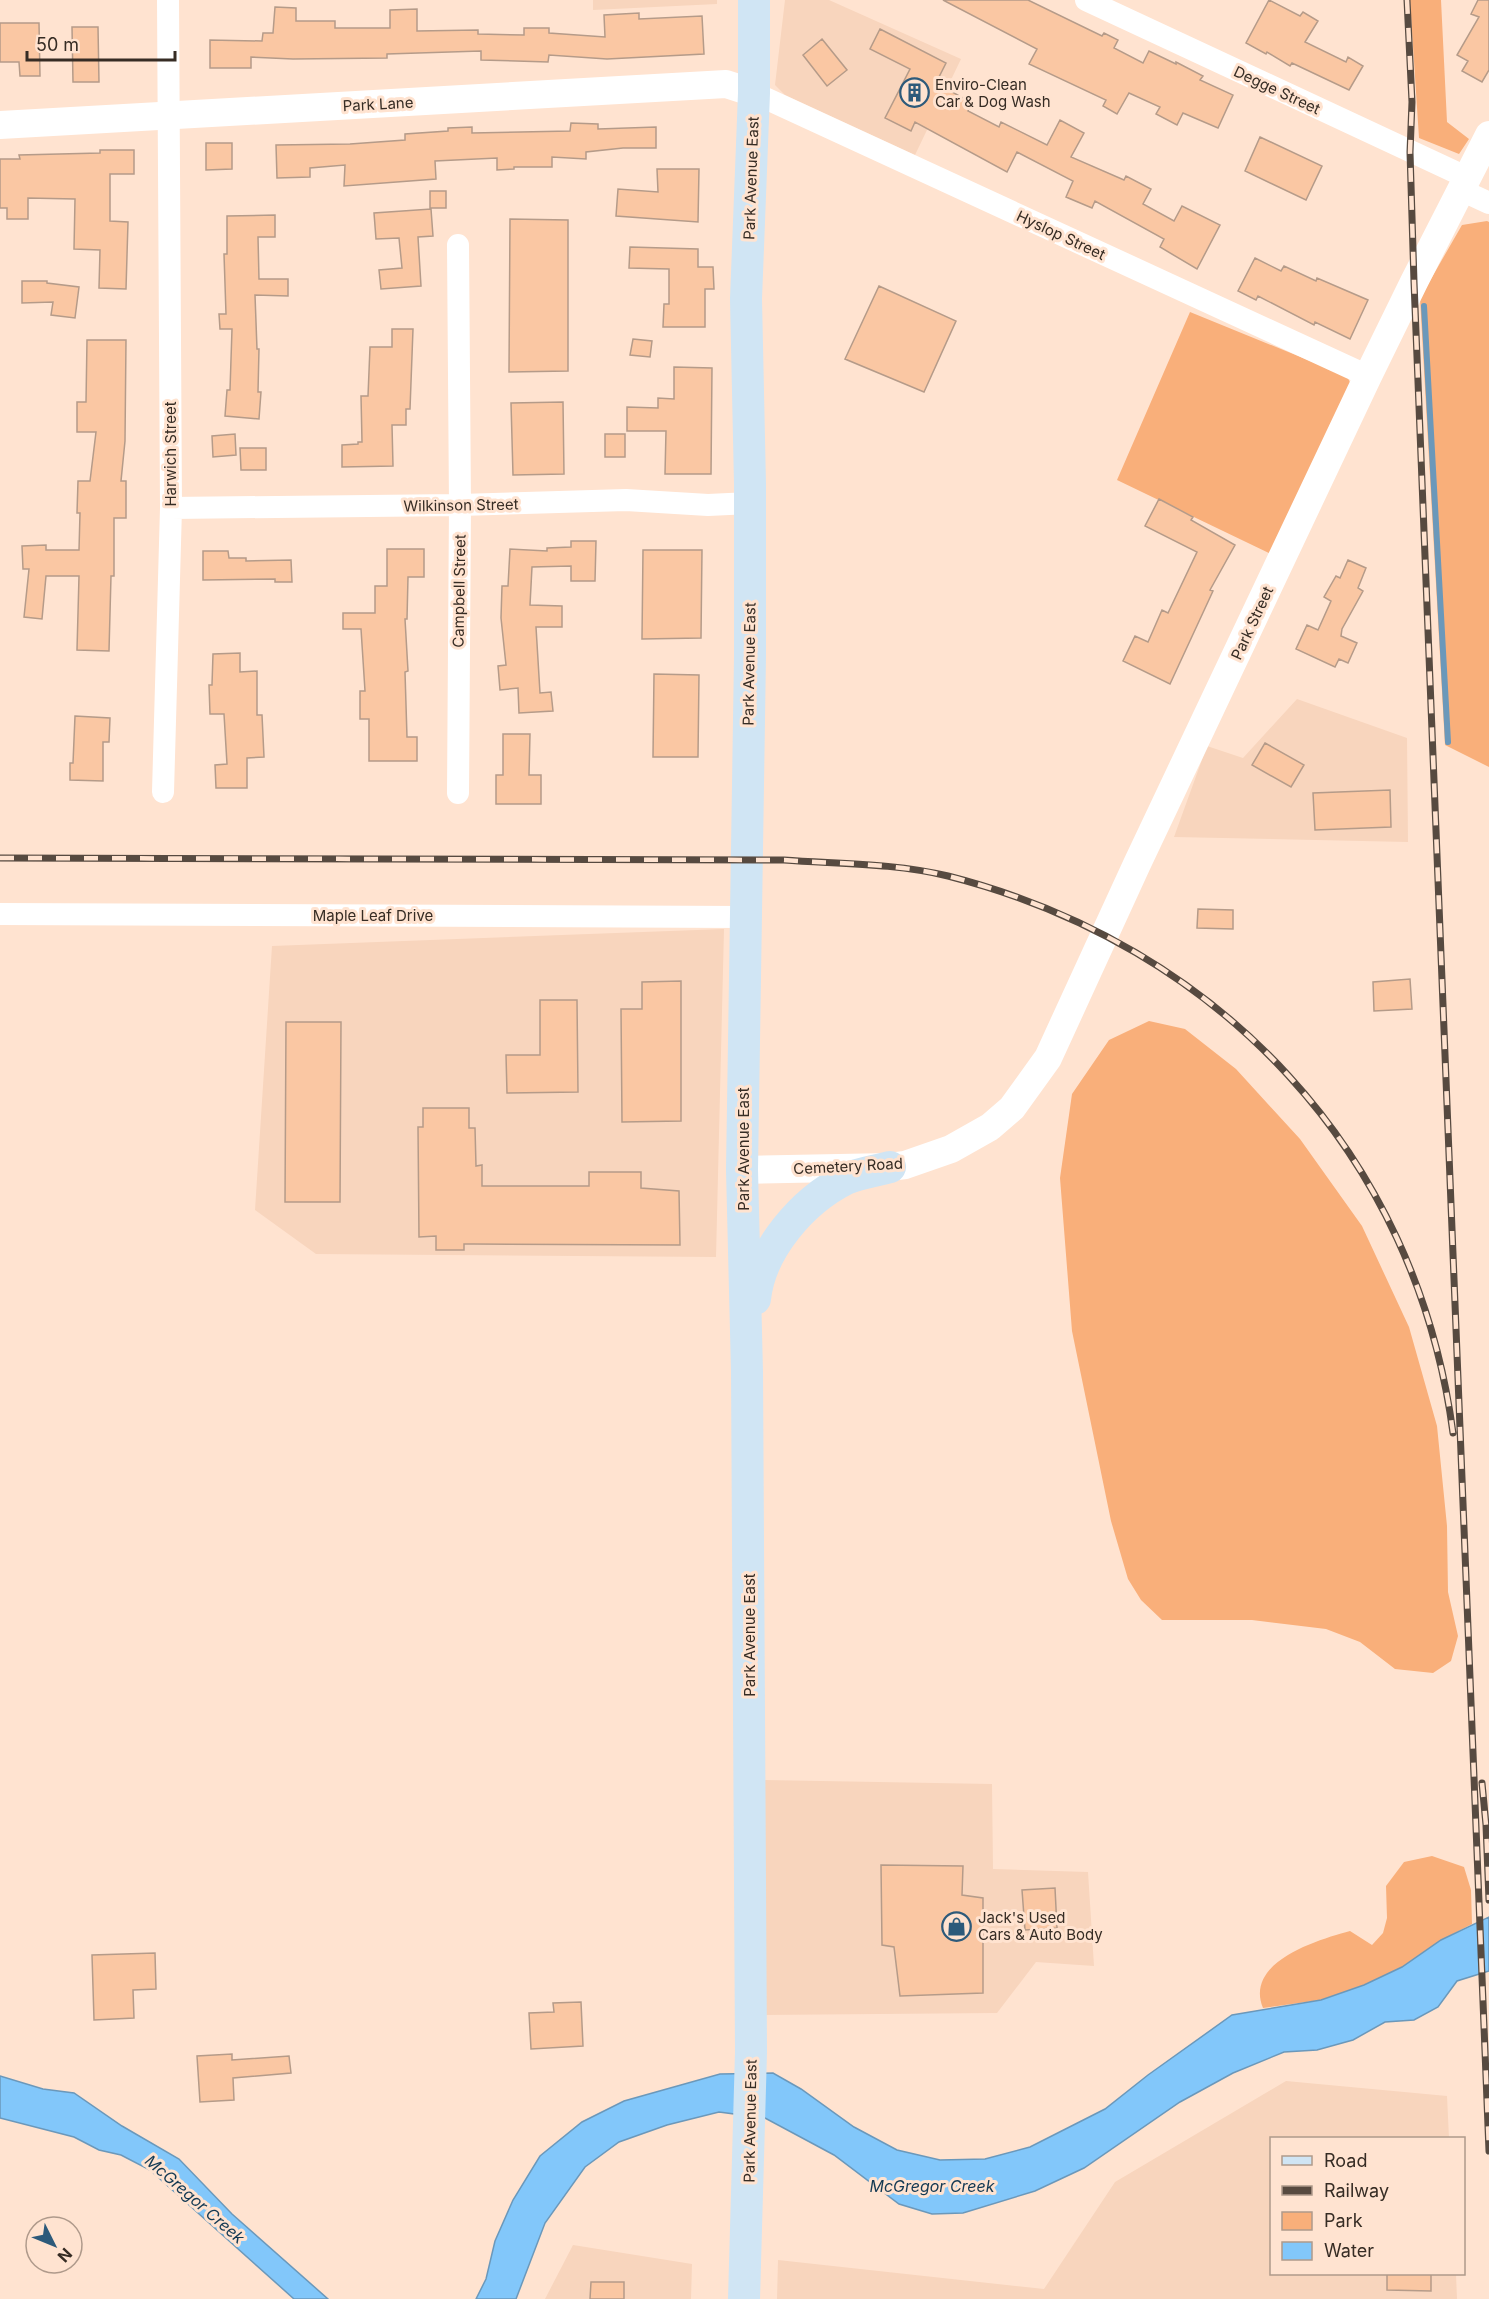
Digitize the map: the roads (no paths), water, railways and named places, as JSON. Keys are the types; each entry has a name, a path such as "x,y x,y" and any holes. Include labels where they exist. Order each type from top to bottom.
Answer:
{"main road":[{"name":"Park Avenue East","path":"742,2299 750,2158 751,2052 747,1372 742,1170 750,503 746,299 754,93 754,0"},
{"path":"747,1372 756,1283 767,1258 780,1238 817,1197 847,1179 890,1167"}],"street":[{"name":"Harwich Street","path":"163,792 171,508 168,0"},
{"name":"Degge Street","path":"1086,0 1465,184 1489,203"},
{"name":"Park Lane","path":"0,125 726,84 754,93"},
{"name":"Hyslop Street","path":"754,93 1368,376"},
{"name":"Park Street","path":"1012,1108 1048,1058 1137,864 1368,376 1489,135"},
{"name":"Campbell Street","path":"458,245 460,506 458,793"},
{"name":"Wilkinson Street","path":"171,508 460,506 626,500 708,505 750,503"},
{"name":"Maple Leaf Drive","path":"0,914 745,917"},
{"name":"Cemetery Road","path":"742,1170 905,1165 951,1149 990,1127 1012,1108"}],"water":[{"name":"McGregor Creek","path":"1489,1917 1489,1971 1457,1981 1438,2007 1414,2020 1385,2022 1353,2040 1317,2050 1284,2052 1233,2073 1180,2102 1084,2168 1035,2191 963,2213 932,2214 899,2204 834,2155 765,2118 719,2112 667,2125 619,2142 585,2167 545,2223 516,2299 476,2299 486,2279 495,2241 513,2200 540,2156 582,2122 624,2101 720,2074 773,2073 801,2089 854,2127 897,2150 940,2160 985,2159 1030,2147 1105,2109 1232,2015 1321,2000 1364,1985 1402,1967 1441,1940"},
{"name":"McGregor Creek","path":"0,2076 43,2089 74,2093 122,2126 179,2159 232,2214 328,2299 294,2299 150,2170 121,2155 99,2150 74,2137 0,2118"}],"waterway":[{"path":"1424,306 1448,742"}],"railway":[{"path":"1407,0 1412,102 1410,152 1414,282 1489,2151"},
{"path":"0,858 784,860 887,866 928,872 948,876 1046,908 1136,953 1217,1009 1288,1075 1348,1152 1397,1238 1432,1332 1453,1433"},
{"path":"1482,1783 1489,1900"}],"place":[{"name":"Enviro-Clean Car & Dog Wash","path":"914,93"},
{"name":"Jack's Used Cars & Auto Body","path":"957,1926"}]}
